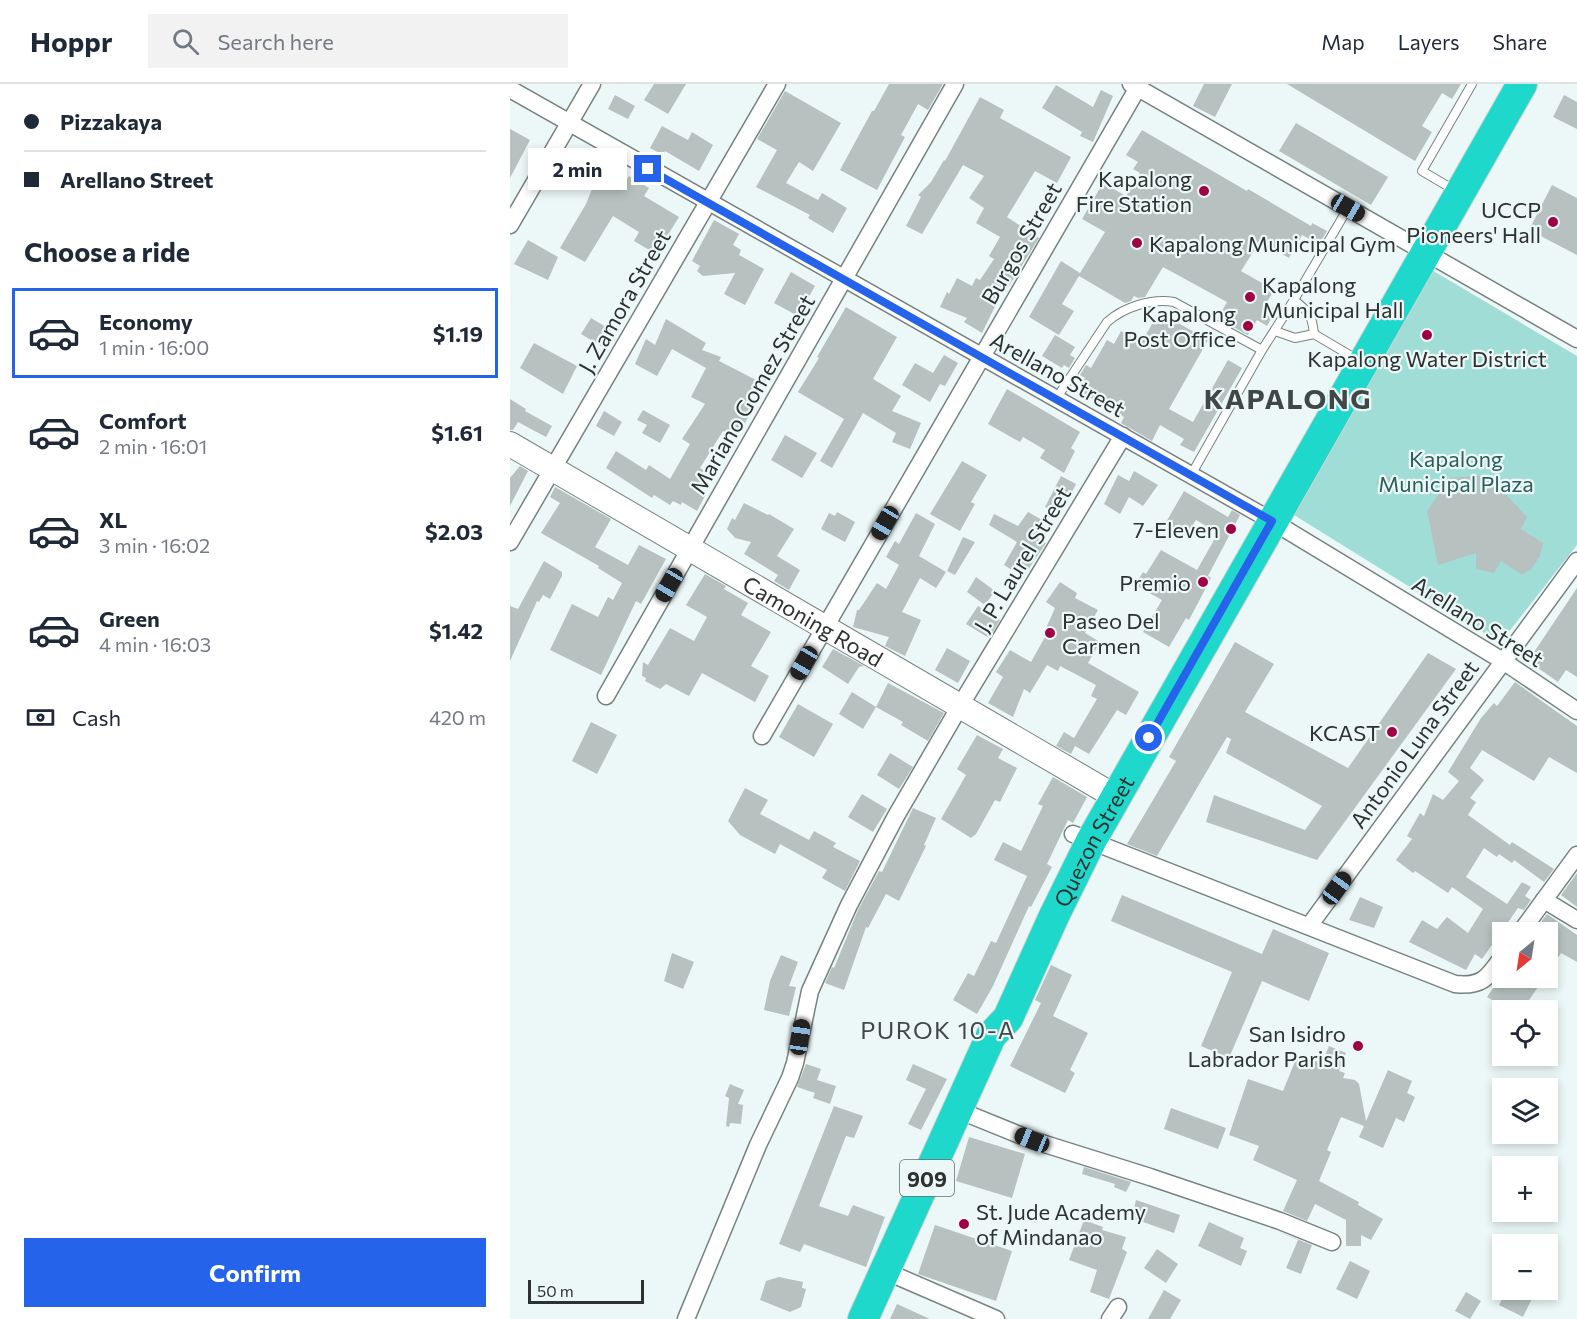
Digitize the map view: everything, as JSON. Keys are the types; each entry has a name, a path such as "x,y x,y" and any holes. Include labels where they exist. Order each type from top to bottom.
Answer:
{"highway":[{"name":"Quezon Street","path":"1453,189 1500,84"},
{"name":"Quezon Street","path":"863,1319 991,1036 992,1012 1038,908 1108,792 1263,516 1453,189 1522,84"}],"street":[{"path":"510,225 592,84"},
{"name":"J. Zamora Street","path":"510,542 777,84"},
{"name":"Mariano Gomez Street","path":"606,696 956,84"},
{"path":"1136,85 1577,339"},
{"name":"Burgos Street","path":"762,736 1136,85"},
{"name":"Arellano Street","path":"510,90 1263,516 1503,661 1577,711"},
{"name":"J. P. Laurel Street","path":"686,1319 758,1145 790,1078 795,1063 805,1006 849,905 960,706 1123,436"},
{"name":"Camoning Road","path":"510,444 1108,792"},
{"name":"Antonio Luna Street","path":"1309,926 1577,561"},
{"path":"1082,837 1455,984 1470,986 1481,982 1492,972"},
{"path":"1528,922 1577,855"},
{"path":"1544,900 1577,920"},
{"path":"958,1110 1032,1140 1150,1176 1247,1209 1332,1242"},
{"path":"885,1271 996,1319"}],"lane":[{"path":"1453,189 1422,171 1472,84"},
{"path":"1191,475 1262,350 1348,208"},
{"path":"1294,300 1312,316 1314,334"},
{"path":"1056,399 1107,322 1117,314 1152,301 1174,302 1262,350"},
{"path":"1275,331 1295,338 1314,334 1354,358"}],"green space":[{"name":"Kapalong Municipal Plaza","path":"1430,269 1577,356 1577,545 1500,643 1294,515"}],"building":[{"path":"654,84 686,84 668,114 644,100"},
{"path":"889,84 943,84 928,110 918,104 901,135 905,137 877,190 840,170"},
{"path":"1204,84 1232,84 1215,117 1193,106"},
{"path":"1287,84 1461,84 1452,99 1442,93 1422,126 1432,132 1415,161"},
{"path":"1056,85 1093,107 1101,90 1113,96 1093,142 1080,136 1082,132 1042,108"},
{"path":"785,91 841,123 813,171 799,162 786,183 818,200 822,193 847,208 833,233 808,218 810,215 756,187 777,150 757,139"},
{"path":"615,95 635,106 628,119 608,109"},
{"path":"1564,95 1577,102 1577,129 1553,117"},
{"path":"980,97 1004,110 1000,118 1071,157 1057,183 1035,171 1007,217 1039,238 1009,286 1006,284 982,333 964,322 967,318 940,307 957,278 972,286 976,278 980,280 994,259 989,256 1000,237 976,223 984,208 969,198 984,176 963,165 922,234 906,226 921,197 918,195 931,182 945,161"},
{"path":"1296,123 1388,177 1371,205 1279,151"},
{"path":"662,126 688,140 692,132 713,145 699,171 665,151 663,155 650,148"},
{"path":"510,129 530,140 510,178"},
{"path":"1142,130 1311,226 1312,223 1327,231 1319,244 1302,235 1289,258 1260,241 1241,271 1274,290 1266,304 1276,310 1267,326 1257,320 1248,335 1244,333 1218,318 1227,302 1163,267 1145,297 1134,296 1131,301 1125,303 1079,276 1062,304 1074,311 1059,335 1029,317 1061,261 1080,273 1105,232 1082,219 1103,183 1126,196 1140,173 1133,169 1138,162 1126,155"},
{"path":"582,162 625,183 629,176 649,188 644,196 679,217 656,254 634,241 639,232 613,216 585,262 560,248 586,204 592,189 573,180"},
{"name":"UCCP Pioneers' Hall","path":"1552,185 1577,198 1577,255 1529,230"},
{"path":"714,220 739,234 733,245 741,250 739,255 764,269 745,305 724,294 735,273 703,276 697,271 700,266 692,261"},
{"path":"528,240 558,257 548,280 514,264"},
{"path":"791,272 815,286 798,316 774,303"},
{"path":"846,307 897,337 873,379 901,396 892,411 921,423 910,449 892,442 896,433 863,413 832,468 820,461 844,419 798,392"},
{"path":"1159,312 1208,340 1169,409 1193,422 1228,360 1242,368 1194,452 1180,445 1184,439 1160,425 1152,441 1121,423 1124,417 1078,390 1085,378 1080,375 1086,365 1091,368 1107,340 1114,344 1121,331 1141,343"},
{"path":"591,318 611,330 601,346 581,334"},
{"path":"666,319 706,343 702,350 721,357 719,361 758,381 749,399 756,404 737,436 723,431 700,468 708,473 699,491 706,494 697,511 682,502 681,505 673,501 670,505 654,495 652,498 606,468 616,451 646,470 649,465 670,479 690,444 682,439 705,404 691,397 706,368 672,349 657,376 635,364 646,339 655,345"},
{"path":"1055,335 1075,347 1070,355 1075,358 1069,368 1064,365 1062,368 1042,356"},
{"path":"534,343 577,366 563,394 520,368"},
{"path":"944,355 958,363 945,386 940,384 930,402 902,385 915,363 933,373"},
{"path":"1007,389 1080,432 1071,448 1075,451 1064,473 1040,458 1045,450 1023,437 1020,442 988,424"},
{"path":"510,399 526,409 525,411 552,426 546,437 518,422 513,430 510,430"},
{"path":"643,410 670,425 660,443 642,433 647,425 637,420"},
{"path":"604,411 622,422 614,436 596,426"},
{"path":"785,435 817,453 802,478 771,460"},
{"path":"962,461 987,475 971,502 975,504 960,531 930,514"},
{"path":"520,466 528,471 510,506 510,478"},
{"path":"1134,471 1158,485 1143,506 1129,497 1120,514 1104,504 1118,475 1129,481"},
{"path":"1385,474 1396,485 1387,494 1376,483"},
{"path":"1488,475 1527,517 1521,529 1543,543 1540,556 1531,569 1522,575 1501,561 1494,573 1476,569 1476,553 1438,565 1427,511 1450,478"},
{"path":"1061,476 1076,484 1060,515 1045,507"},
{"path":"555,487 611,519 595,547 628,565 639,545 666,559 641,604 636,601 601,675 550,650 572,604 598,617 608,597 613,600 622,583 598,568 599,566 541,533 560,503 550,497"},
{"path":"1184,491 1228,517 1232,510 1240,515 1208,576 1211,578 1189,620 1186,618 1169,647 1143,632 1162,600 1135,585 1143,572 1146,574 1161,550 1197,570 1218,533 1196,520 1186,536 1165,524"},
{"path":"744,503 794,529 777,556 800,570 789,590 774,581 778,575 744,554 751,542 735,538 727,529 732,518 735,520"},
{"path":"837,512 855,522 845,542 821,529 829,513 835,516"},
{"path":"1028,512 1046,522 1035,536 1046,543 1023,577 1004,565 1017,542 989,525 994,514 1018,526"},
{"path":"916,513 935,524 919,556 946,572 936,588 920,578 902,612 921,620 905,656 885,646 889,637 853,627 857,610 877,583 886,589 899,565 886,557 895,541 899,544"},
{"path":"963,537 975,542 955,575 947,571"},
{"path":"544,561 562,572 562,576 550,599 543,595 539,602 537,601 510,661 510,606 518,609"},
{"path":"705,574 726,586 724,589 748,603 741,615 771,632 751,666 769,676 755,702 702,673 689,696 666,684 660,689 645,681 646,678 642,676 643,662 648,665 670,628 694,641 707,617 686,605"},
{"path":"976,577 995,591 985,605 967,592"},
{"path":"1060,582 1077,593 1075,598 1098,610 1085,633 1100,642 1088,663 1139,692 1126,715 1117,710 1089,754 1075,746 1071,754 1056,746 1064,732 1074,738 1097,699 1091,696 1096,685 1060,666 1058,671 1047,665 1030,693 1024,689 1013,717 988,703 1003,677 996,672 1010,650 1031,662 1045,637 1043,635 1055,608 1046,602"},
{"path":"1577,588 1577,677 1566,670 1558,682 1528,661"},
{"path":"978,606 1000,620 989,638 966,624"},
{"path":"1235,642 1274,664 1245,712 1348,768 1428,653 1456,669 1317,860 1206,822 1214,795 1305,830 1322,806 1226,753 1231,739 1227,737 1157,856 1127,844 1176,761 1169,757"},
{"path":"947,648 970,661 958,683 935,670"},
{"path":"833,649 864,666 859,667 848,684 822,667"},
{"path":"1515,682 1577,726 1577,773 1549,757 1534,781 1482,750 1470,768 1484,780 1470,798 1476,802 1468,815 1510,845 1512,842 1554,869 1544,882 1514,860 1512,863 1499,854 1497,857 1484,848 1466,877 1507,904 1522,882 1531,887 1525,896 1531,900 1524,910 1518,908 1508,922 1492,922 1492,945 1482,959 1475,954 1466,970 1409,942 1422,920 1437,929 1447,917 1468,933 1483,909 1452,887 1448,893 1415,871 1413,873 1396,860 1412,839 1407,836 1420,813 1424,816 1433,794 1443,800 1459,781 1448,772 1481,718 1494,703 1497,706"},
{"path":"888,683 944,713 928,741 901,725 903,722 876,707"},
{"path":"852,692 876,707 863,729 839,714"},
{"path":"798,704 833,724 814,757 779,737"},
{"path":"591,722 617,735 597,774 572,761"},
{"path":"977,735 1003,749 998,758 1017,768 1000,802 995,800 976,834 971,838 941,819 966,775 957,769"},
{"path":"890,753 913,767 899,789 877,775"},
{"path":"1053,777 1087,797 1073,823 1068,820 1047,864 1052,867 1031,907 1029,906 993,986 977,1014 953,1000 968,973 974,976 991,941 996,943 1027,876 994,860 1003,842 1021,851 1043,806 1038,804"},
{"path":"745,788 768,800 760,814 809,840 814,831 836,843 833,847 860,861 845,891 822,878 827,870 780,844 775,854 740,835 728,821"},
{"path":"862,794 887,809 873,832 848,817"},
{"path":"913,808 936,818 924,845 926,846 899,901 886,894 868,928 866,927 844,990 825,983 832,967 834,968 858,910 879,871 882,872"},
{"path":"1577,873 1577,907 1561,895"},
{"path":"1122,895 1262,954 1273,929 1329,953 1309,1001 1262,981 1229,1058 1201,1046 1232,972 1111,921"},
{"path":"1360,897 1383,907 1374,928 1349,920"},
{"path":"1547,914 1577,935 1577,962 1561,953 1558,957 1558,922 1541,922"},
{"path":"672,953 694,962 683,989 664,981"},
{"path":"781,955 798,962 789,986 796,987 789,1016 764,1010 770,981"},
{"path":"1051,965 1072,975 1053,1016 1088,1033 1070,1070 1075,1073 1065,1093 1010,1066 1041,1003 1035,1000"},
{"path":"1493,988 1537,988 1529,1000 1492,1000 1487,997"},
{"path":"1329,1046 1346,1053 1339,1071 1345,1073 1343,1078 1355,1080 1359,1084 1366,1121 1388,1070 1412,1081 1407,1093 1415,1097 1404,1122 1396,1118 1383,1148 1359,1137 1364,1126 1341,1117 1327,1150 1331,1152 1319,1181 1359,1202 1358,1205 1383,1219 1371,1240 1361,1235 1361,1246 1346,1246 1346,1220 1315,1204 1307,1221 1283,1211 1297,1180 1253,1160 1259,1146 1229,1135 1248,1079 1283,1091 1296,1059 1302,1057 1322,1063"},
{"path":"806,1064 821,1069 817,1080 836,1086 830,1104 813,1098 815,1093 797,1087"},
{"path":"913,1064 947,1079 921,1130 908,1124 926,1089 906,1080"},
{"path":"730,1084 744,1090 738,1104 743,1105 741,1124 730,1123 729,1127 726,1126 729,1098 725,1096"},
{"path":"834,1106 863,1116 854,1138 846,1136 819,1206 848,1216 853,1205 885,1217 866,1267 804,1244 800,1252 779,1244"},
{"path":"1171,1108 1226,1128 1218,1149 1164,1129"},
{"path":"969,1137 1025,1154 1012,1198 956,1181"},
{"path":"1084,1167 1131,1182 1126,1192 1114,1187 1115,1184 1082,1174"},
{"path":"1136,1200 1180,1215 1174,1233 1132,1218"},
{"path":"1084,1220 1103,1227 1102,1230 1126,1237 1122,1249 1127,1252 1109,1299 1090,1292 1097,1270 1069,1260"},
{"path":"1209,1222 1244,1238 1240,1248 1247,1251 1241,1266 1198,1246"},
{"path":"935,1225 1012,1251 996,1301 918,1274"},
{"path":"1276,1231 1312,1245 1301,1274 1286,1268 1298,1240"},
{"path":"1157,1249 1178,1264 1166,1283 1144,1268"},
{"path":"1350,1261 1370,1271 1357,1299 1336,1289"},
{"path":"779,1277 803,1282 802,1288 806,1289 801,1307 790,1312 760,1300 766,1281"},
{"path":"1164,1290 1181,1300 1170,1319 1148,1319"},
{"path":"1466,1292 1481,1301 1470,1319 1455,1311"},
{"path":"1502,1300 1531,1300 1523,1317 1499,1305"},
{"path":"897,1304 930,1319 890,1319"}],"place":[{"name":"Kapalong Fire Station","path":"1204,191"},
{"name":"UCCP Pioneers' Hall","path":"1553,222"},
{"name":"Kapalong Municipal Gym","path":"1137,243"},
{"name":"Kapalong Municipal Hall","path":"1250,297"},
{"name":"Kapalong Post Office","path":"1248,326"},
{"name":"Kapalong Water District","path":"1427,335"},
{"name":"7-Eleven","path":"1231,529"},
{"name":"Premio","path":"1203,582"},
{"name":"Paseo Del Carmen","path":"1050,633"},
{"name":"KCAST","path":"1392,732"},
{"name":"San Isidro Labrador Parish","path":"1358,1046"},
{"name":"St. Jude Academy of Mindanao","path":"964,1224"}],"district":[{"name":"KAPALONG","path":"1288,398"},
{"name":"PUROK 10-A","path":"938,1029"}],"route":[{"path":"648,169 1272,521 1149,738"}]}
